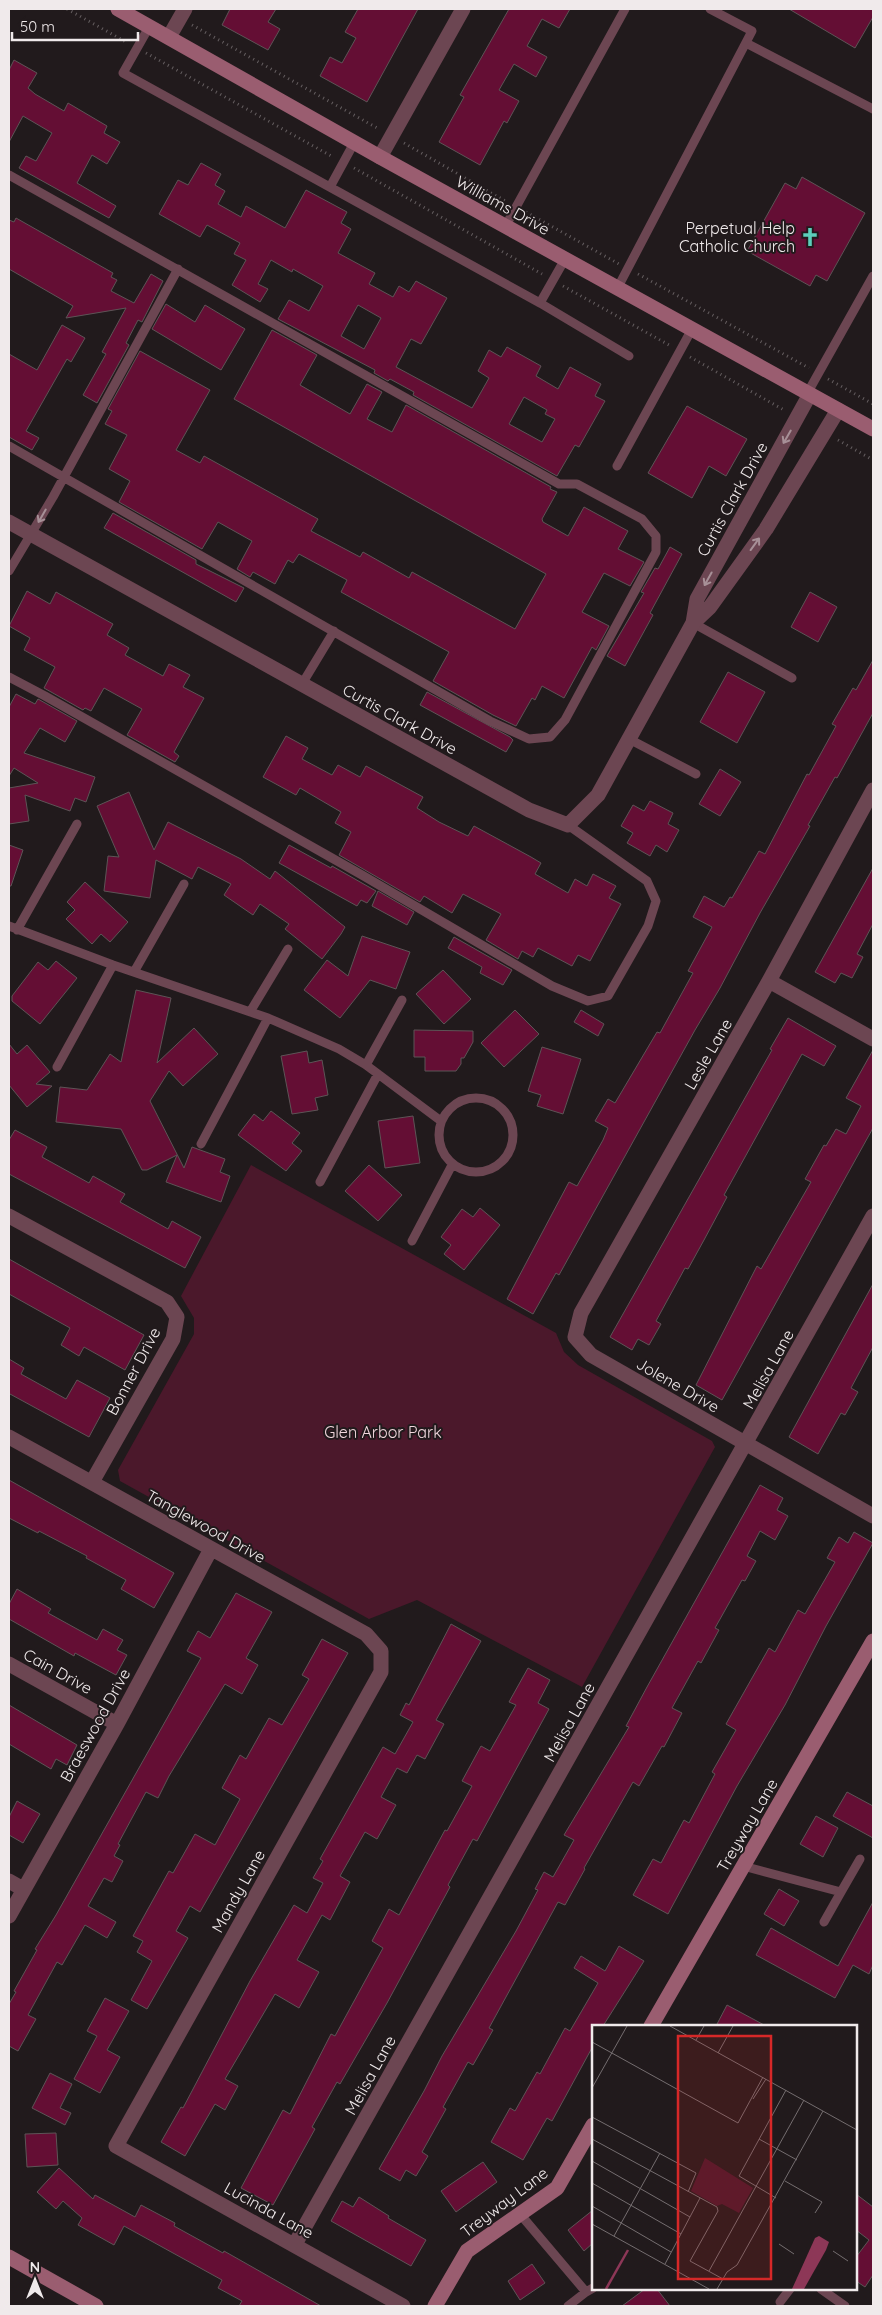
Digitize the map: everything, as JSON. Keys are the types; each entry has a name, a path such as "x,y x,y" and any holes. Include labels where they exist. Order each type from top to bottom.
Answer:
{"street":[{"name":"Williams Drive","path":"118,9 504,227 873,429"},
{"path":"169,37 185,9"},
{"path":"380,158 463,9"},
{"name":"Curtis Clark Drive","path":"693,623 697,599 798,417 809,393"},
{"name":"Curtis Clark Drive","path":"9,522 529,810 568,825 598,795 693,623 710,606 766,529 838,410"},
{"name":"Lesle Lane","path":"575,1336 581,1313 769,981 873,790"},
{"path":"769,981 873,1039"},
{"name":"Bonner Drive","path":"9,1216 167,1302 177,1317 173,1339 92,1482"},
{"name":"Melisa Lane","path":"295,2244 746,1445 873,1216"},
{"name":"Jolene Drive","path":"575,1336 591,1355 873,1516"},
{"name":"Tanglewood Drive","path":"9,1437 366,1634 381,1650"},
{"name":"Braeswood Drive","path":"9,1916 211,1549"},
{"name":"Treyway Lane","path":"652,2025 873,1641"},
{"name":"Mandy Lane","path":"116,2146 381,1672 381,1650"},
{"name":"Cain Drive","path":"9,1664 116,1724"},
{"path":"9,1881 23,1890"},
{"name":"Treyway Lane","path":"435,2306 467,2251 557,2188 592,2128"},
{"name":"Lucinda Lane","path":"116,2146 295,2244 403,2306"},
{"path":"9,2257 96,2306"}],"lane":[{"path":"504,227 625,9"},
{"path":"617,289 752,31 710,9"},
{"path":"149,27 123,73 540,303 629,356"},
{"path":"746,43 873,109"},
{"path":"330,187 354,143"},
{"path":"9,175 559,484 577,484 642,519 656,536 656,552 565,720 550,737 529,739 490,721 9,446"},
{"path":"540,303 565,259"},
{"path":"9,571 53,497 178,269"},
{"path":"809,393 873,276"},
{"path":"618,466 692,330"},
{"path":"693,623 792,678"},
{"path":"302,684 334,631"},
{"path":"9,677 54,700 353,870 552,986 588,1001 608,996 648,926 656,901 647,881 568,825"},
{"path":"630,739 696,774"},
{"path":"77,824 13,928 113,965 268,1018 339,1048 366,1065 441,1120"},
{"path":"134,972 184,884"},
{"path":"250,1012 288,949"},
{"path":"57,1067 113,965"},
{"path":"366,1065 402,1000"},
{"path":"201,1144 268,1018"},
{"path":"320,1182 378,1074"},
{"path":"465,1099 487,1100 497,1104 505,1112 514,1132 510,1153 494,1168 484,1172 473,1173 462,1170 452,1165 441,1149 438,1140 441,1120 447,1111 465,1099"},
{"path":"412,1241 452,1165"},
{"path":"824,1922 860,1859"},
{"path":"743,1866 841,1892"},
{"path":"520,2214 590,2290 568,2306"},
{"path":"780,2302 789,2290"},
{"path":"822,2290 845,2306"}],"path":[{"path":"67,9 798,417"},
{"path":"824,432 873,460"}],"green space":[{"name":"Glen Arbor Park","path":"251,1165 556,1333 564,1352 578,1365 712,1441 715,1447 582,1687 417,1600 369,1619 120,1481 118,1470 194,1334 194,1318 181,1296"}],"building":[{"path":"230,9 276,9 268,22 280,29 268,50 222,25"},
{"path":"358,9 418,9 367,102 320,76 330,57 342,63 356,38 345,32"},
{"path":"509,9 570,9 559,28 542,19 527,46 547,57 536,77 514,64 499,90 519,101 507,123 504,121 480,165 439,142 464,97 460,95"},
{"path":"789,9 873,9 873,17 855,48"},
{"path":"14,60 37,73 28,88 35,94 64,111 68,103 107,126 104,133 120,142 107,164 92,155 77,183 116,206 109,218 19,168 26,156 36,161 52,133 23,116 9,142 9,70"},
{"path":"201,163 221,174 215,185 225,191 218,204 241,217 246,206 285,228 306,190 347,212 341,223 351,229 338,253 375,273 369,284 393,297 399,286 409,292 416,281 447,298 421,344 411,339 396,367 472,408 489,378 478,371 489,350 501,357 507,347 541,366 536,376 558,389 570,367 601,384 595,396 605,401 579,447 575,445 557,476 413,395 414,392 374,373 375,370 278,319 289,300 309,311 323,286 293,269 292,272 271,260 258,284 268,289 260,302 232,285 246,260 234,254 240,243 207,225 200,237 159,214 178,180 188,185","holes":["358,305 381,318 364,349 341,336","524,397 547,410 545,414 555,419 542,442 509,424"]},
{"path":"802,177 865,213 827,281 816,275 810,286 747,251 785,183 796,189"},
{"path":"16,218 113,273 111,277 117,280 111,291 134,303 151,274 163,281 142,322 138,320 126,343 129,345 97,403 83,395 106,354 102,352 126,308 66,318 73,306 9,269 9,220 14,222"},
{"path":"166,304 195,322 205,305 245,329 221,370 152,329"},
{"path":"62,325 85,338 71,362 67,359 26,431 39,438 32,450 9,437 9,354 37,370"},
{"path":"272,330 317,355 300,385 350,414 367,384 382,392 367,419 392,432 406,405 551,487 550,489 557,492 542,519 543,522 568,536 584,507 628,531 618,549 644,562 630,586 604,573 582,612 609,626 596,650 592,647 564,698 542,686 535,700 532,698 516,726 433,681 449,652 341,592 347,580 299,554 293,563 288,560 275,584 253,572 250,577 237,569 252,541 218,522 202,549 119,502 130,481 109,469 127,435 105,424 112,411 108,409 140,351 210,390 176,450 200,463 204,456 318,519 311,531 360,557 363,552 409,578 412,572 515,629 546,574 234,399"},
{"path":"687,406 747,439 726,476 709,466 692,498 648,473"},
{"path":"113,513 196,560 196,564 244,588 236,602 104,528"},
{"path":"670,547 682,554 650,613 653,615 625,666 607,656 644,593 641,592 655,568 658,569"},
{"path":"27,591 50,604 56,592 113,624 107,635 129,648 125,655 163,676 169,664 190,675 183,687 204,698 174,752 179,756 175,762 127,735 142,709 104,688 91,711 85,708 83,710 44,688 55,667 24,650 30,638 9,626"},
{"path":"810,592 837,607 818,642 791,627"},
{"path":"873,660 873,713 808,825 810,826 559,1275 556,1273 533,1314 507,1299 569,1182 577,1186 603,1140 608,1128 595,1121 608,1099 615,1103 657,1032 660,1033 693,973 688,971 712,927 693,917 704,896 724,907 730,897 732,898 759,851 765,854 807,774 809,775 836,726 832,724 853,688 856,690"},
{"path":"728,672 765,692 737,743 700,722"},
{"path":"427,692 510,737 513,740 506,752 420,705"},
{"path":"16,694 35,704 38,699 77,721 65,742 40,728 24,753 95,777 86,802 75,798 70,811 25,795 29,821 9,824 9,788 38,783 14,768 9,776 9,707"},
{"path":"286,736 308,748 302,759 332,775 338,765 360,777 366,766 423,797 417,808 439,822 468,836 474,826 531,857 541,863 535,874 568,893 575,879 587,886 593,874 616,886 609,898 621,904 590,961 578,955 572,966 538,948 533,957 522,951 518,959 486,940 501,914 463,894 452,913 424,896 420,902 339,855 351,832 335,823 341,812 300,788 296,795 263,777"},
{"path":"720,769 741,782 720,816 699,804"},
{"path":"129,792 154,850 168,822 241,859 270,879 275,871 345,927 322,959 285,929 289,924 260,904 253,915 224,895 231,884 198,867 192,879 156,860 150,898 104,891 108,856 119,857 97,806"},
{"path":"650,801 673,813 668,824 679,830 667,852 656,845 650,856 627,843 633,833 621,826 633,805 644,811"},
{"path":"9,845 23,850 11,886 9,886"},
{"path":"289,845 331,868 332,866 376,891 367,903 361,900 357,906 279,863"},
{"path":"873,868 873,924 857,954 863,957 852,978 841,973 835,983 815,972"},
{"path":"85,882 128,922 110,942 101,934 92,944 66,919 75,910 67,902"},
{"path":"378,891 414,912 407,925 372,906"},
{"path":"362,936 410,952 396,989 370,980 340,1018 304,990 327,960 348,976"},
{"path":"454,937 512,970 503,985 480,973 482,967 448,948"},
{"path":"56,961 77,978 40,1024 12,1001 12,996 38,962 48,970"},
{"path":"443,970 471,999 444,1024 416,994"},
{"path":"136,990 171,998 157,1063 194,1028 218,1054 183,1086 169,1071 150,1101 184,1168 192,1147 225,1159 220,1172 230,1176 221,1202 166,1182 177,1155 147,1170 142,1170 121,1129 56,1122 60,1087 87,1090 110,1054 121,1062"},
{"path":"515,1010 539,1034 504,1067 481,1043"},
{"path":"581,1010 604,1024 598,1036 574,1022"},
{"path":"788,1018 836,1046 824,1066 802,1054 724,1195 727,1197 704,1240 688,1269 685,1268 656,1321 661,1324 649,1345 638,1339 632,1350 610,1337 772,1050 770,1049"},
{"path":"414,1030 473,1031 473,1042 464,1058 461,1058 461,1064 456,1071 425,1071 425,1057 414,1057"},
{"path":"9,1044 17,1054 27,1045 50,1072 36,1084 52,1086 27,1107 9,1085"},
{"path":"542,1047 581,1059 563,1114 537,1106 541,1095 528,1091"},
{"path":"873,1050 873,1128 722,1400 696,1385 757,1266 761,1269 811,1182 805,1179 824,1145 826,1146 836,1129 846,1134 861,1106 846,1098"},
{"path":"307,1051 309,1063 322,1060 328,1095 315,1098 318,1110 292,1114 281,1056"},
{"path":"271,1111 300,1133 292,1143 302,1151 286,1171 238,1135 254,1114 263,1121"},
{"path":"413,1116 420,1163 385,1168 378,1121"},
{"path":"15,1130 47,1147 42,1157 89,1183 93,1176 125,1194 120,1202 168,1229 172,1221 201,1237 185,1268 9,1174 9,1140"},
{"path":"369,1165 402,1195 378,1221 345,1191"},
{"path":"480,1208 500,1225 464,1270 444,1254 451,1245 441,1237 462,1209 473,1217"},
{"path":"9,1259 144,1335 125,1370 84,1347 79,1356 61,1345 70,1328 9,1294"},
{"path":"873,1284 873,1347 851,1388 858,1392 845,1415 841,1413 818,1454 789,1437"},
{"path":"9,1359 24,1368 21,1374 66,1399 77,1380 110,1398 89,1437 10,1394 9,1396"},
{"path":"9,1480 174,1573 154,1608 121,1589 126,1580 86,1558 87,1556 9,1518"},
{"path":"760,1485 783,1498 777,1510 788,1516 775,1540 760,1531 747,1556 756,1561 745,1581 742,1580 715,1628 719,1630 701,1663 698,1661 672,1708 682,1713 664,1747 662,1746 639,1786 633,1782 565,1905 558,1902 489,2028 493,2030 473,2065 468,2062 443,2107 446,2109 422,2152 428,2156 416,2176 406,2170 400,2181 379,2169 442,2056 516,1931 538,1890 535,1889 544,1872 553,1877 574,1840 564,1835 629,1727 626,1726 647,1687"},
{"path":"854,1532 873,1543 826,1626 785,1705 737,1786 668,1914 633,1895 653,1859 661,1863 684,1820 689,1823 715,1774 712,1772 736,1730 726,1724 769,1648 775,1652 798,1610 805,1614 835,1562 827,1558 839,1537 848,1543"},
{"path":"17,1589 51,1609 48,1613 97,1640 103,1629 123,1640 117,1650 127,1655 116,1675 75,1653 74,1656 9,1619 9,1604"},
{"path":"236,1593 272,1612 246,1658 258,1665 242,1694 225,1684 169,1776 158,1798 146,1792 118,1844 120,1845 114,1856 123,1861 112,1882 104,1878 88,1906 116,1922 107,1938 85,1925 62,1965 57,1962 28,2015 36,2019 18,2051 9,2046 9,2004 16,1992 14,1991 37,1950 35,1949 201,1658 187,1651 198,1631 210,1638"},
{"path":"451,1624 481,1641 436,1720 444,1724 425,1759 417,1755 407,1773 397,1768 381,1797 396,1805 377,1839 365,1832 340,1876 350,1882 330,1920 322,1915 297,1960 319,1972 299,2008 275,1994 225,2079 238,2086 225,2110 215,2104 185,2156 161,2142 181,2107 183,2108 250,1981 294,1905 307,1913 323,1883 313,1878 323,1861 320,1859 383,1747 395,1754 413,1722 400,1715 406,1703 409,1705"},
{"path":"322,1639 348,1653 200,1912 190,1906 176,1931 188,1938 147,2009 131,2000 152,1961 137,1952 143,1941 133,1936 169,1871 173,1873 195,1834 215,1845 240,1799 222,1788 240,1755 246,1759 269,1718 282,1725 309,1679 302,1675"},
{"path":"528,1668 550,1680 538,1703 549,1709 477,1841 473,1839 448,1885 450,1887 387,2003 340,2084 337,2082 312,2127 315,2129 273,2205 241,2188 283,2110 290,2114 331,2034 335,2036 383,1948 372,1941 389,1909 399,1915 445,1830 447,1831 472,1786 462,1781 481,1746 490,1751 516,1705 509,1702"},
{"path":"9,1705 77,1745 67,1765 56,1759 51,1769 9,1744"},
{"path":"847,1792 873,1806 873,1838 833,1816"},
{"path":"17,1801 40,1814 23,1843 9,1835 9,1817"},
{"path":"816,1816 838,1828 823,1857 800,1844"},
{"path":"779,1889 799,1901 784,1926 764,1914"},
{"path":"873,1902 873,1965 869,1974 853,1965 835,1998 756,1955 771,1928 838,1966"},
{"path":"619,1946 644,1961 604,2025 592,2025 592,2048 552,2121 547,2118 523,2160 491,2142 510,2108 515,2111 537,2072 540,2074 565,2028 570,2031 598,1983 574,1968 581,1956 605,1971"},
{"path":"105,1998 129,2011 107,2050 120,2057 100,2093 74,2079 97,2036 87,2031"},
{"path":"727,2005 764,2025 717,2025"},
{"path":"50,2073 72,2084 60,2108 71,2113 65,2125 32,2108"},
{"path":"56,2133 58,2165 27,2167 25,2134"},
{"path":"483,2162 497,2182 456,2212 441,2191"},
{"path":"59,2168 93,2199 95,2195 135,2217 141,2205 175,2223 174,2226 223,2253 224,2251 321,2306 239,2306 242,2301 218,2288 222,2280 124,2226 114,2245 78,2225 82,2218 63,2201 56,2209 37,2192"},
{"path":"857,2195 873,2207 873,2275 865,2287 857,2282 857,2256 869,2240 857,2231"},
{"path":"359,2197 389,2216 388,2218 426,2240 411,2266 331,2221 342,2201 353,2207"},
{"path":"592,2211 592,2244 584,2251 568,2230"},
{"path":"532,2264 545,2283 520,2300 508,2281"},
{"path":"644,2290 658,2290 670,2306 622,2306"}],"place":[{"name":"Perpetual Help Catholic Church","path":"810,237"}]}
